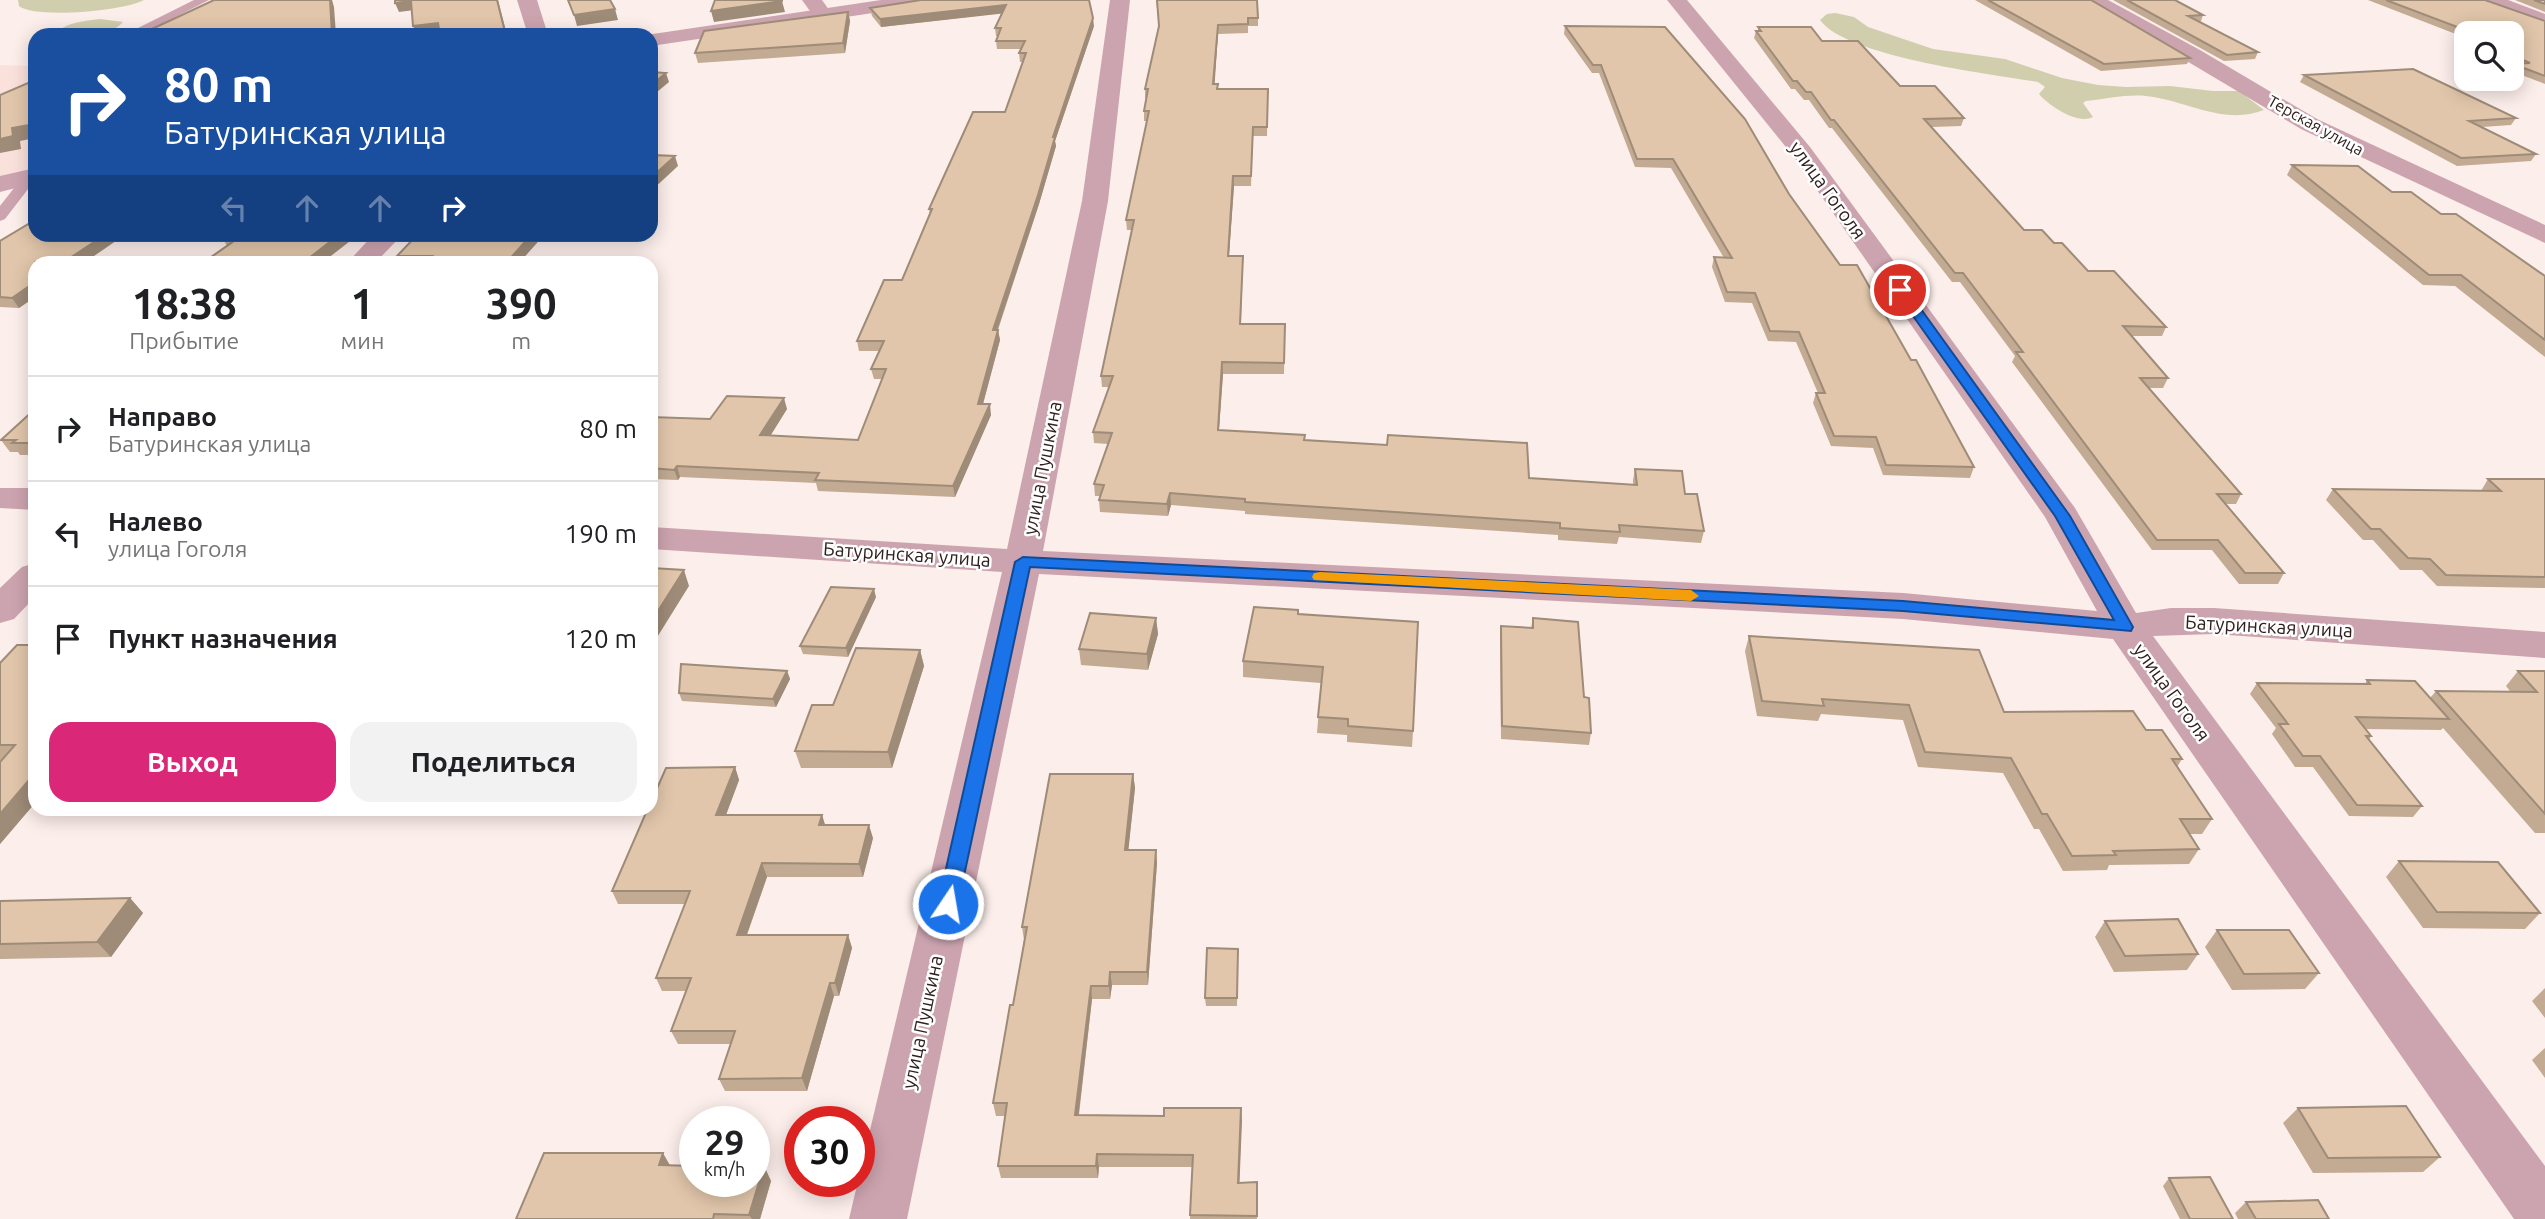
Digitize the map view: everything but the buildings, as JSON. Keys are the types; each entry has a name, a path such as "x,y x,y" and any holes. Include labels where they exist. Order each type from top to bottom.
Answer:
{"street":[{"path":"527,0 536,28"},
{"path":"658,39 817,7 920,0"},
{"name":"улица Пушкина","path":"878,1219 1023,562 1095,201 1119,0"},
{"name":"улица Гоголя","path":"1677,0 1802,152 2046,493 2062,516 2125,627 2545,1214"},
{"name":"Терская улица","path":"2094,0 2193,54 2332,136 2545,235"},
{"path":"2492,1 2515,0"},
{"path":"2492,1 2545,20"},
{"path":"0,184 28,177"},
{"path":"367,256 382,242"},
{"path":"0,498 28,499"},
{"name":"Батуринская улица","path":"658,538 1023,562 1903,606 2125,627 2171,621 2214,621 2545,645"},
{"path":"0,610 28,582"}],"lane":[{"path":"145,28 203,0"},
{"path":"0,216 28,181"}],"shaded area":[{"path":"18,0 144,0 100,10 61,13 28,10 19,6"},
{"path":"1827,14 1854,17 1868,27 1933,49 2005,59 2062,78 2098,85 2239,91 2264,110 2249,114 2219,114 2161,98 2131,96 2086,101 2083,103 2093,117 2080,118 2064,113 2044,99 2039,94 2045,87 2038,82 1921,62 1859,44 1835,33 1820,20"},
{"path":"100,19 123,22 115,28 62,28 82,21"},
{"path":"0,65 28,66 28,173 0,179"}],"slow traffic":[{"path":"1320,577 1691,596"}],"route":[{"path":"948,904 1023,562 1903,606 2125,627 2062,516 1900,290"}]}
